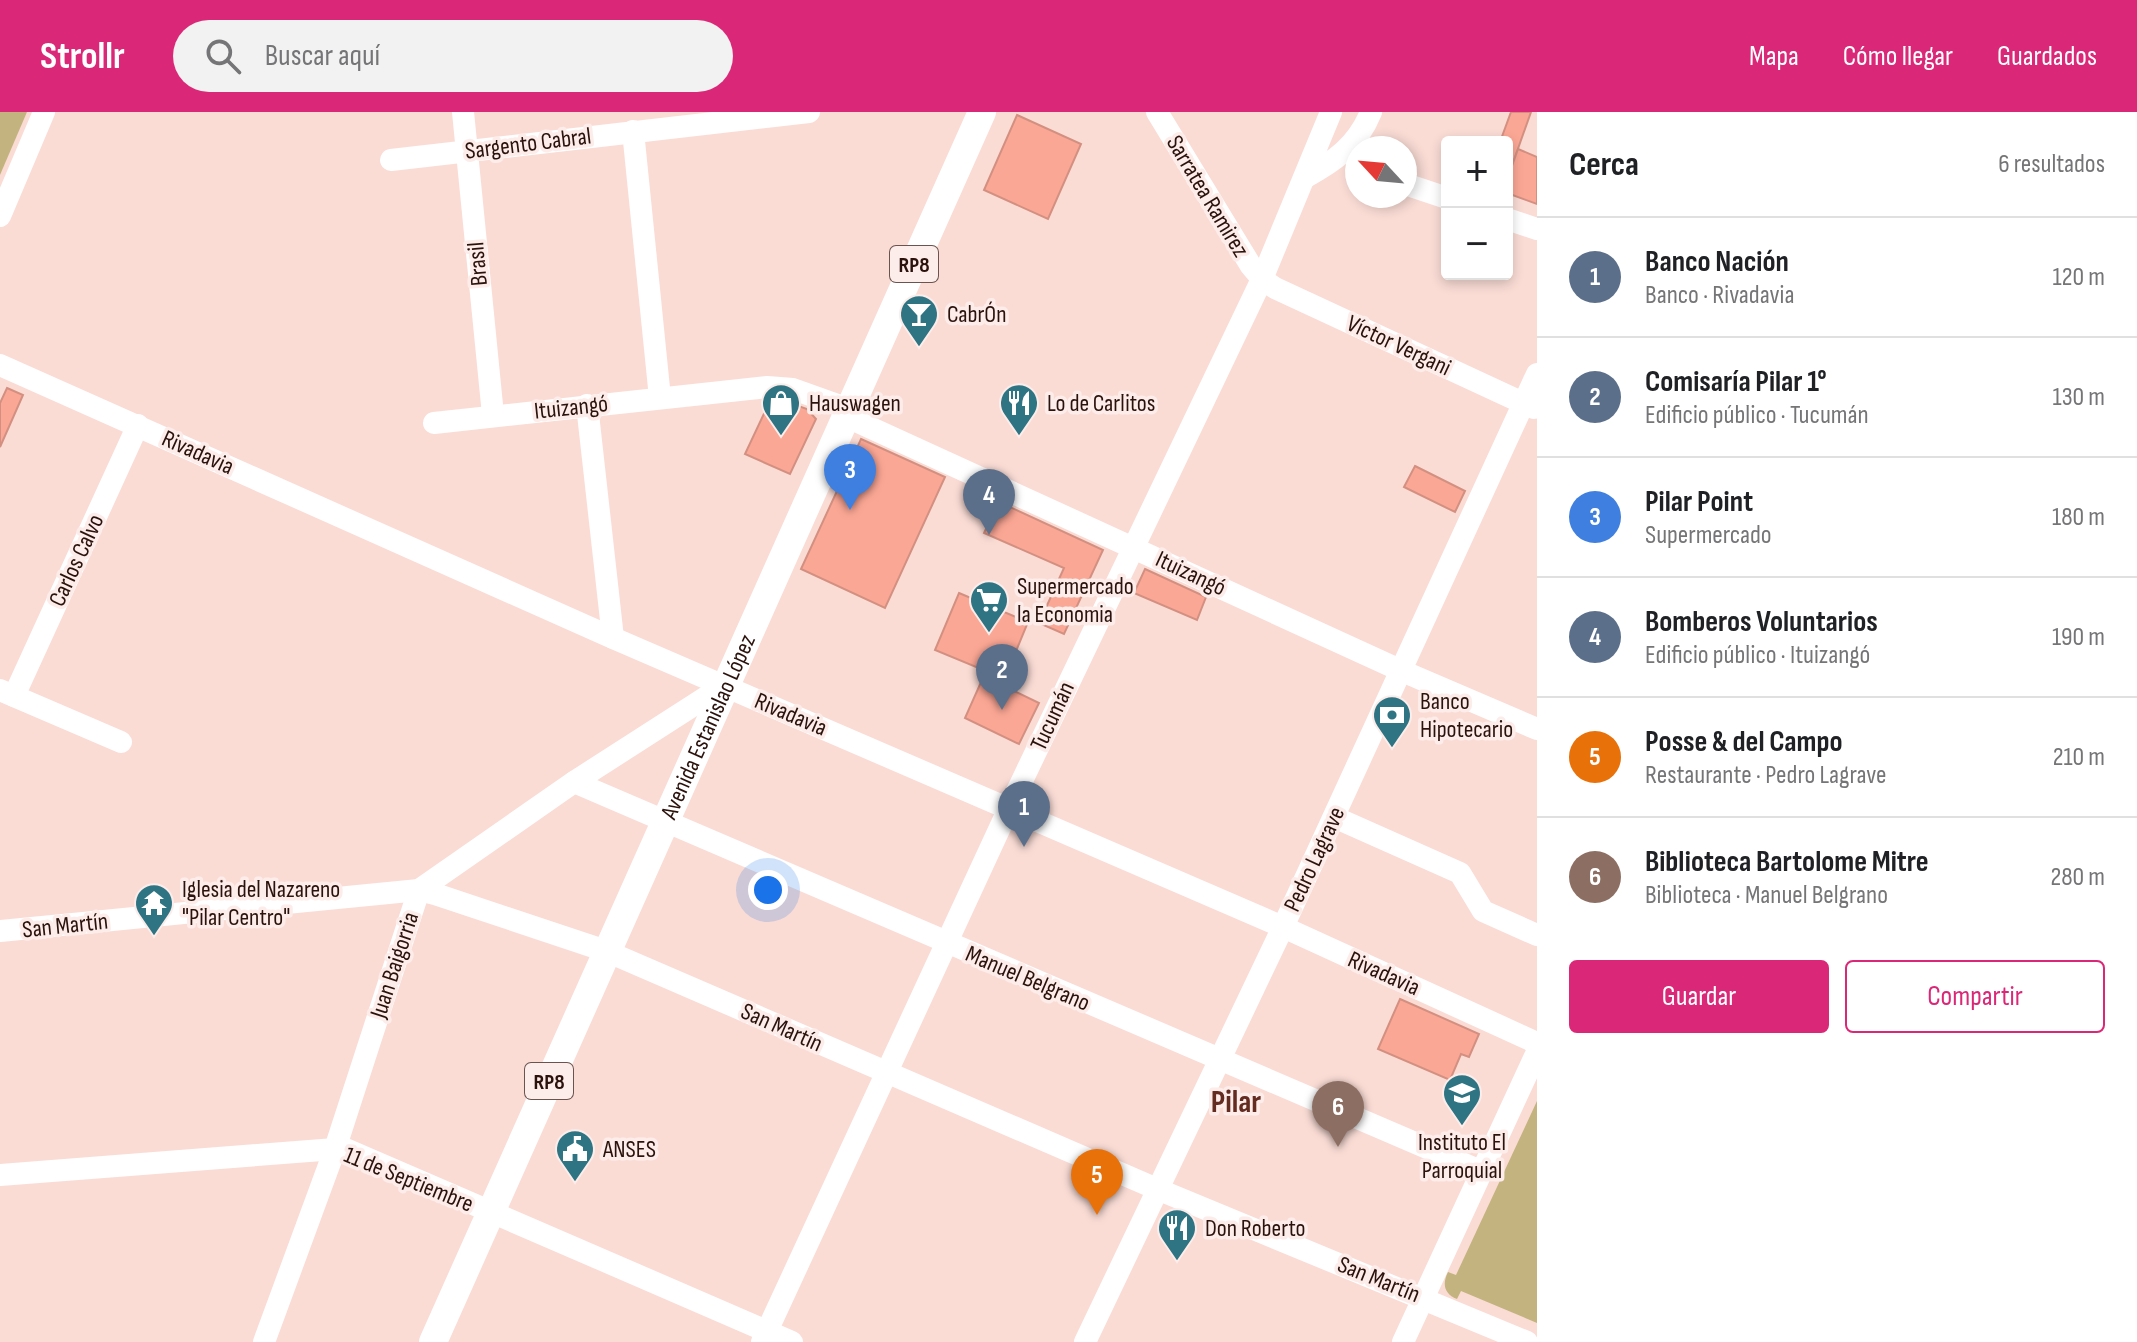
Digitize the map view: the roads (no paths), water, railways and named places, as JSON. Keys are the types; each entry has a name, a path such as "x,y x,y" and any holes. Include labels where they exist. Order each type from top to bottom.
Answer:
{"main road":[{"name":"Avenida Estanislao López","path":"433,1342 982,112"}],"street":[{"path":"0,216 44,112"},
{"name":"Brasil","path":"463,112 493,415"},
{"name":"Sargento Cabral","path":"391,160 741,116 809,112"},
{"name":"Sarratea Ramirez","path":"1157,112 1262,279"},
{"path":"1371,114 1372,136"},
{"path":"1360,136 1371,114"},
{"path":"1327,122 1345,159"},
{"name":"Tucumán","path":"765,1337 1009,808 1262,279 1327,122"},
{"path":"633,131 660,398"},
{"path":"1304,178 1345,164"},
{"path":"1417,188 1441,196"},
{"path":"1513,221 1537,229"},
{"name":"Víctor Vergani","path":"1262,279 1275,288 1530,406"},
{"name":"Rivadavia","path":"0,365 613,638 1283,927 1537,1043"},
{"name":"Pedro Lagrave","path":"1085,1342 1530,406 1537,374"},
{"name":"Ituizangó","path":"434,423 782,387 847,413 1402,671 1537,729"},
{"path":"587,405 613,638"},
{"name":"Carlos Calvo","path":"7,693 138,425"},
{"name":"Juan Baigorria","path":"264,1342 335,1149 419,890 574,782 725,685"},
{"path":"7,693 121,742"},
{"name":"Manuel Belgrano","path":"574,782 1483,1172"},
{"path":"1334,817 1460,873 1483,911 1537,935"},
{"name":"San Martín","path":"0,931 419,890 606,951 1157,1189 1527,1342"},
{"path":"1403,1342 1537,1052"},
{"name":"11 de Septiembre","path":"0,1175 335,1149 359,1153 765,1337 792,1342"}],"place":[{"name":"CabrÓn","path":"919,348"},
{"name":"Hauswagen","path":"781,437"},
{"name":"Lo de Carlitos","path":"1019,437"},
{"name":"Pilar Point","path":"850,510"},
{"name":"Bomberos Voluntarios","path":"989,535"},
{"name":"Supermercado la Economia","path":"989,634"},
{"name":"Comisaría Pilar 1°","path":"1002,710"},
{"name":"Banco Hipotecario","path":"1392,749"},
{"name":"Banco Nación","path":"1024,847"},
{"name":"Iglesia del Nazareno \"Pilar Centro\"","path":"154,937"},
{"name":"Instituto El Parroquial","path":"1462,1127"},
{"name":"Biblioteca Bartolome Mitre","path":"1338,1147"},
{"name":"ANSES","path":"575,1183"},
{"name":"Posse & del Campo","path":"1097,1215"},
{"name":"Don Roberto","path":"1177,1262"}],"district":[{"name":"Pilar","path":"1236,1101"}]}
